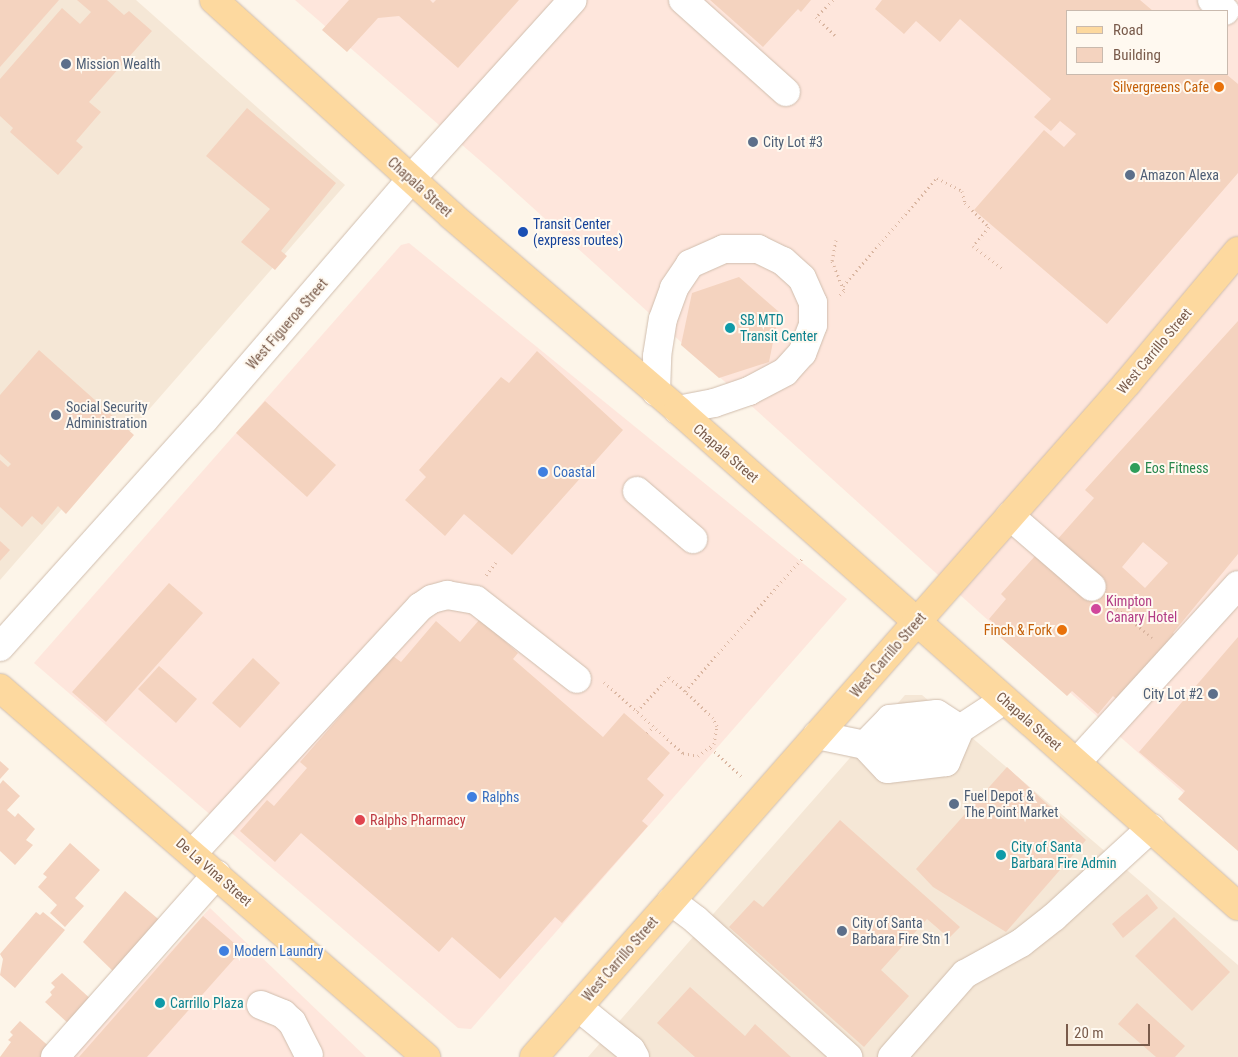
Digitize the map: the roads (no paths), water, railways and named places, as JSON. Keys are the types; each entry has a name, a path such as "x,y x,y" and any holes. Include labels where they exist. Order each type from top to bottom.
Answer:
{"main road":[{"name":"Chapala Street","path":"214,0 411,179 678,410 1238,906"},
{"name":"West Carrillo Street","path":"534,1057 1010,516 1238,251"},
{"name":"De La Vina Street","path":"0,688 193,853 426,1057"}],"street":[{"name":"West Figueroa Street","path":"0,647 204,420 411,179 573,0"},
{"path":"683,0 786,92"},
{"path":"1212,0 1224,10"},
{"path":"1228,14 1238,23"},
{"path":"656,392 657,356 663,319 674,288 690,264 724,249 758,249 783,260 802,278 813,303 813,325 802,353 785,372 749,391 714,403 678,410"},
{"path":"637,491 693,539"},
{"path":"1010,516 1092,587"},
{"path":"1077,762 1238,585"},
{"path":"193,853 420,607 432,600 447,595 476,600 589,679"},
{"path":"817,735 864,745 934,739 960,729 1004,700"},
{"path":"892,1057 965,974 1021,943 1054,917 1151,828"},
{"path":"56,1057 217,874"},
{"path":"671,901 696,920 848,1057"},
{"path":"261,1005 283,1014 292,1022 308,1055"},
{"path":"578,1007 631,1050 635,1057"}],"place":[{"name":"Mission Wealth","path":"66,64"},
{"name":"Silvergreens Cafe","path":"1219,87"},
{"name":"City Lot #3","path":"753,142"},
{"name":"Amazon Alexa","path":"1130,175"},
{"name":"Transit Center (express routes)","path":"523,232"},
{"name":"SB MTD Transit Center","path":"730,328"},
{"name":"Social Security Administration","path":"56,415"},
{"name":"Eos Fitness","path":"1135,468"},
{"name":"Coastal","path":"543,472"},
{"name":"Kimpton Canary Hotel","path":"1096,609"},
{"name":"Finch & Fork","path":"1062,630"},
{"name":"City Lot #2","path":"1213,694"},
{"name":"Ralphs","path":"472,797"},
{"name":"Fuel Depot & The Point Market","path":"954,804"},
{"name":"Ralphs Pharmacy","path":"360,820"},
{"name":"City of Santa Barbara Fire Admin","path":"1001,855"},
{"name":"City of Santa Barbara Fire Stn 1","path":"842,931"},
{"name":"Modern Laundry","path":"224,951"},
{"name":"Carrillo Plaza","path":"160,1003"}]}
